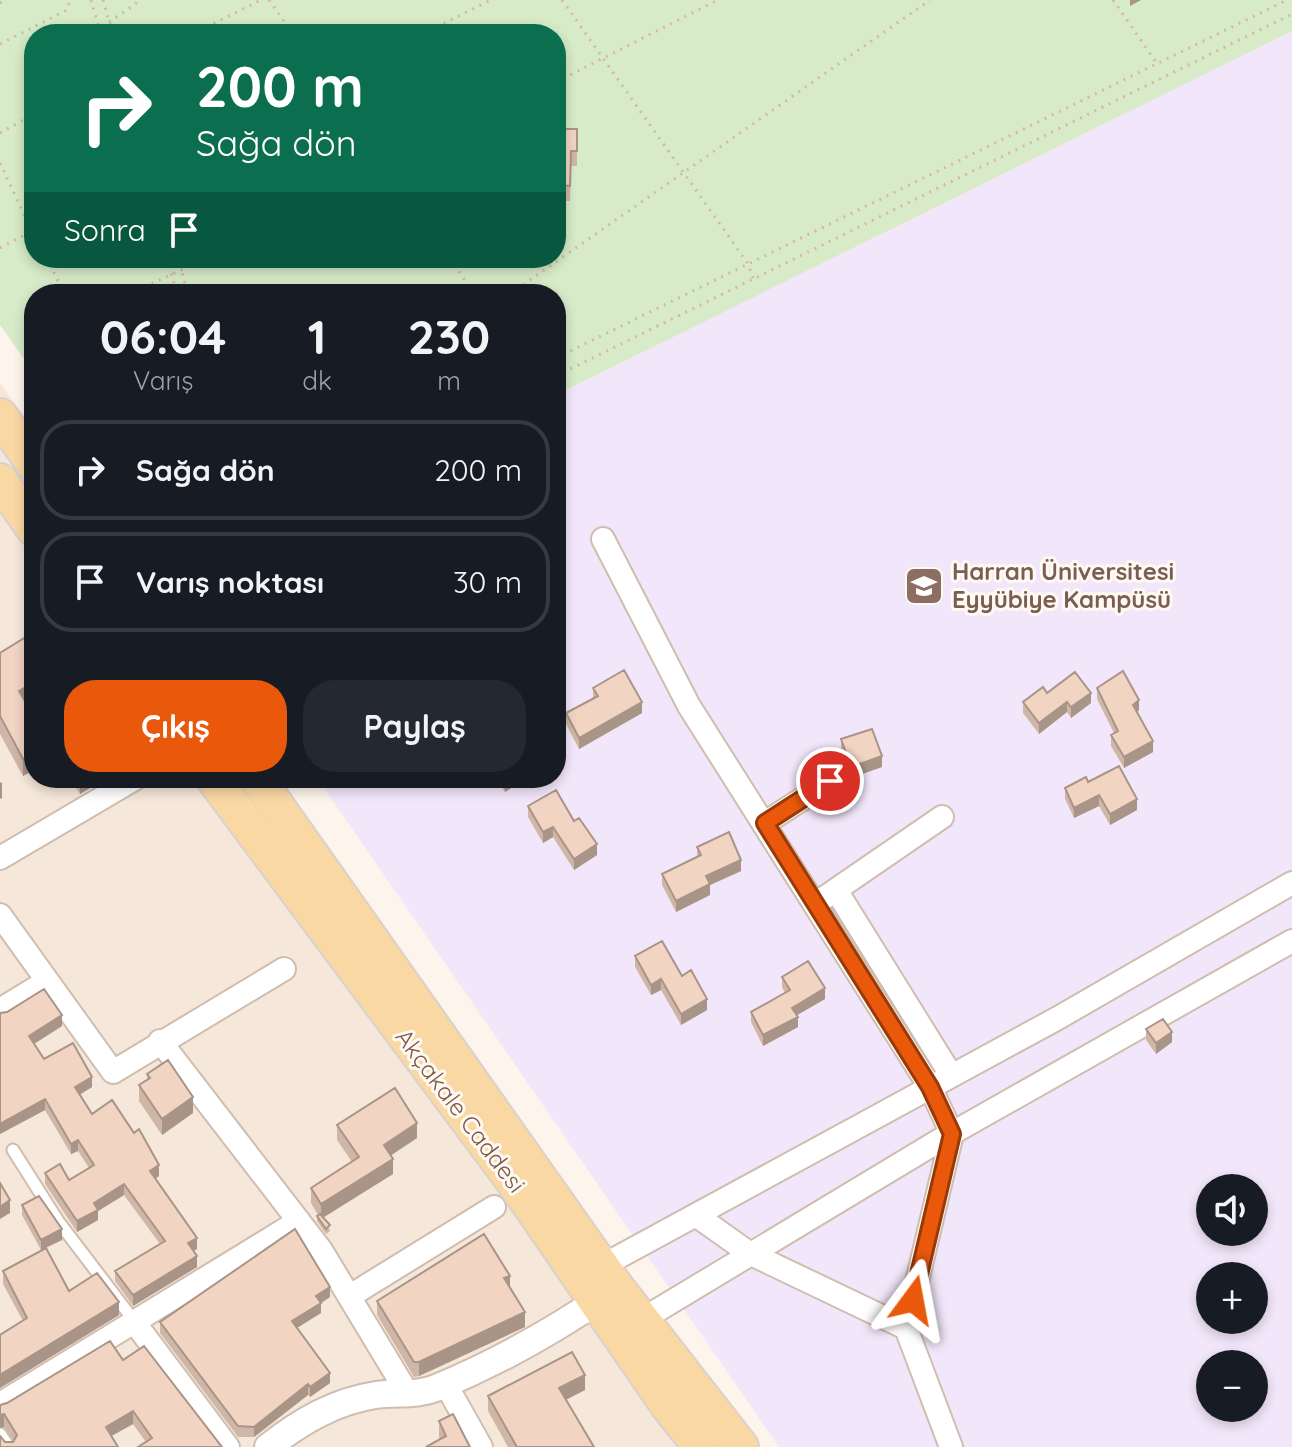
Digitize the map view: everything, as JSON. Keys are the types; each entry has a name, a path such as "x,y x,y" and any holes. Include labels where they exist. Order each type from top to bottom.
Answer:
{"main road":[{"path":"0,416 24,450"},
{"path":"0,481 24,515"},
{"name":"Akçakale Caddesi","path":"220,788 514,1182 598,1284"},
{"name":"Akçakale Caddesi","path":"264,788 630,1328 701,1447"},
{"name":"Akçakale Caddesi","path":"630,1328 741,1447"}],"street":[{"path":"603,539 689,706 930,1087 952,1134 906,1328 951,1447"},
{"path":"765,823 830,781"},
{"path":"0,858 119,788"},
{"path":"816,903 942,817"},
{"path":"268,1447 297,1424 328,1408 376,1395 408,1394 445,1383 532,1343 598,1284 697,1216 1058,1018 1292,883"},
{"path":"836,890 951,1075"},
{"path":"0,915 113,1072 284,969"},
{"path":"630,1328 749,1253 952,1134 1292,941"},
{"path":"0,1010 47,981"},
{"path":"160,1041 299,1221 350,1296 408,1394"},
{"path":"350,1296 494,1207"},
{"path":"697,1216 749,1253 906,1328"},
{"path":"0,1404 299,1221"},
{"path":"135,1323 228,1447"},
{"path":"445,1383 481,1447"}],"lane":[{"path":"13,1150 58,1221 135,1323"},
{"path":"0,1434 9,1447"}],"path":[{"path":"0,3 6,0"},
{"path":"39,24 65,11 71,0"},
{"path":"91,0 98,24"},
{"path":"103,0 109,22 141,0"},
{"path":"212,24 261,0"},
{"path":"269,0 286,24"},
{"path":"442,24 491,0"},
{"path":"562,0 748,264 753,278"},
{"path":"566,77 718,0"},
{"path":"566,254 930,0"},
{"path":"1113,0 1156,62"},
{"path":"566,353 1287,0"},
{"path":"566,371 1292,14"},
{"path":"0,44 24,32"},
{"path":"0,133 24,120"},
{"path":"0,163 24,213"},
{"path":"0,248 24,236"},
{"path":"170,268 175,284"},
{"path":"150,284 186,268"},
{"path":"524,284 547,268"},
{"path":"182,270 186,284"}],"shaded area":[{"name":"Harran Üniversitesi Eyyübiye Kampüsü","path":"1292,31 1292,1447 779,1447 324,788 566,788 566,390"},
{"path":"0,383 24,415 24,788 287,788 747,1447 0,1447"}],"green space":[{"path":"0,0 1292,0 1292,31 566,390 566,284 24,284 24,359 0,325"}],"building":[{"path":"566,129 577,129 577,151 571,151 570,186 566,186"},
{"path":"24,638 24,688 19,691 24,699 23,759 0,716 0,653"},
{"path":"624,670 642,702 579,738 566,713 598,696 593,688"},
{"path":"1123,671 1139,700 1133,705 1153,741 1124,757 1111,735 1118,731 1097,688"},
{"path":"1075,672 1091,693 1071,707 1067,702 1039,723 1023,702 1043,687 1047,693"},
{"path":"872,729 882,756 851,767 841,739"},
{"path":"1119,766 1137,799 1110,814 1099,795 1074,808 1065,788 1086,777 1088,782"},
{"path":"556,790 574,821 579,818 597,844 574,859 553,827 543,832 528,806"},
{"path":"729,832 741,860 706,876 710,884 676,901 662,874 701,855 697,847"},
{"path":"662,941 682,976 691,970 707,999 681,1014 661,979 651,985 635,956"},
{"path":"808,961 825,988 792,1008 798,1017 763,1035 751,1012 790,990 782,977"},
{"path":"44,989 62,1015 29,1036 44,1059 73,1043 92,1077 75,1087 92,1114 112,1100 134,1133 139,1129 159,1165 150,1171 197,1238 188,1243 197,1256 133,1295 115,1271 165,1241 124,1184 94,1203 98,1210 77,1221 45,1173 60,1164 69,1180 94,1165 78,1140 71,1144 45,1099 0,1124 0,1013 7,1012"},
{"path":"1163,1019 1172,1032 1156,1043 1146,1029"},
{"path":"168,1060 193,1097 162,1119 139,1085 150,1078 147,1074"},
{"path":"395,1088 417,1123 384,1145 393,1159 321,1204 311,1188 359,1157 337,1125"},
{"path":"0,1183 10,1200 0,1207"},
{"path":"39,1196 62,1229 41,1240 22,1205"},
{"path":"320,1214 330,1225 326,1229 317,1216"},
{"path":"295,1229 330,1287 316,1296 321,1303 292,1321 330,1373 310,1387 308,1384 254,1427 238,1426 160,1322"},
{"path":"484,1234 510,1276 504,1278 525,1312 414,1362 377,1301"},
{"path":"46,1248 69,1291 97,1273 119,1302 0,1375 0,1335 27,1318 3,1271"},
{"path":"110,1341 123,1360 144,1346 222,1447 138,1447 152,1438 133,1411 106,1427 118,1447 0,1447 0,1436 5,1442 13,1442 17,1435 4,1414 0,1415 0,1405"},
{"path":"572,1352 585,1375 559,1388 594,1447 517,1447 488,1396"},
{"path":"453,1414 470,1447 426,1447 446,1436 439,1421"}],"place":[{"name":"Harran Üniversitesi Eyyübiye Kampüsü","path":"924,586"}],"route":[{"path":"830,781 765,823 930,1087 952,1134 913,1300"}]}
